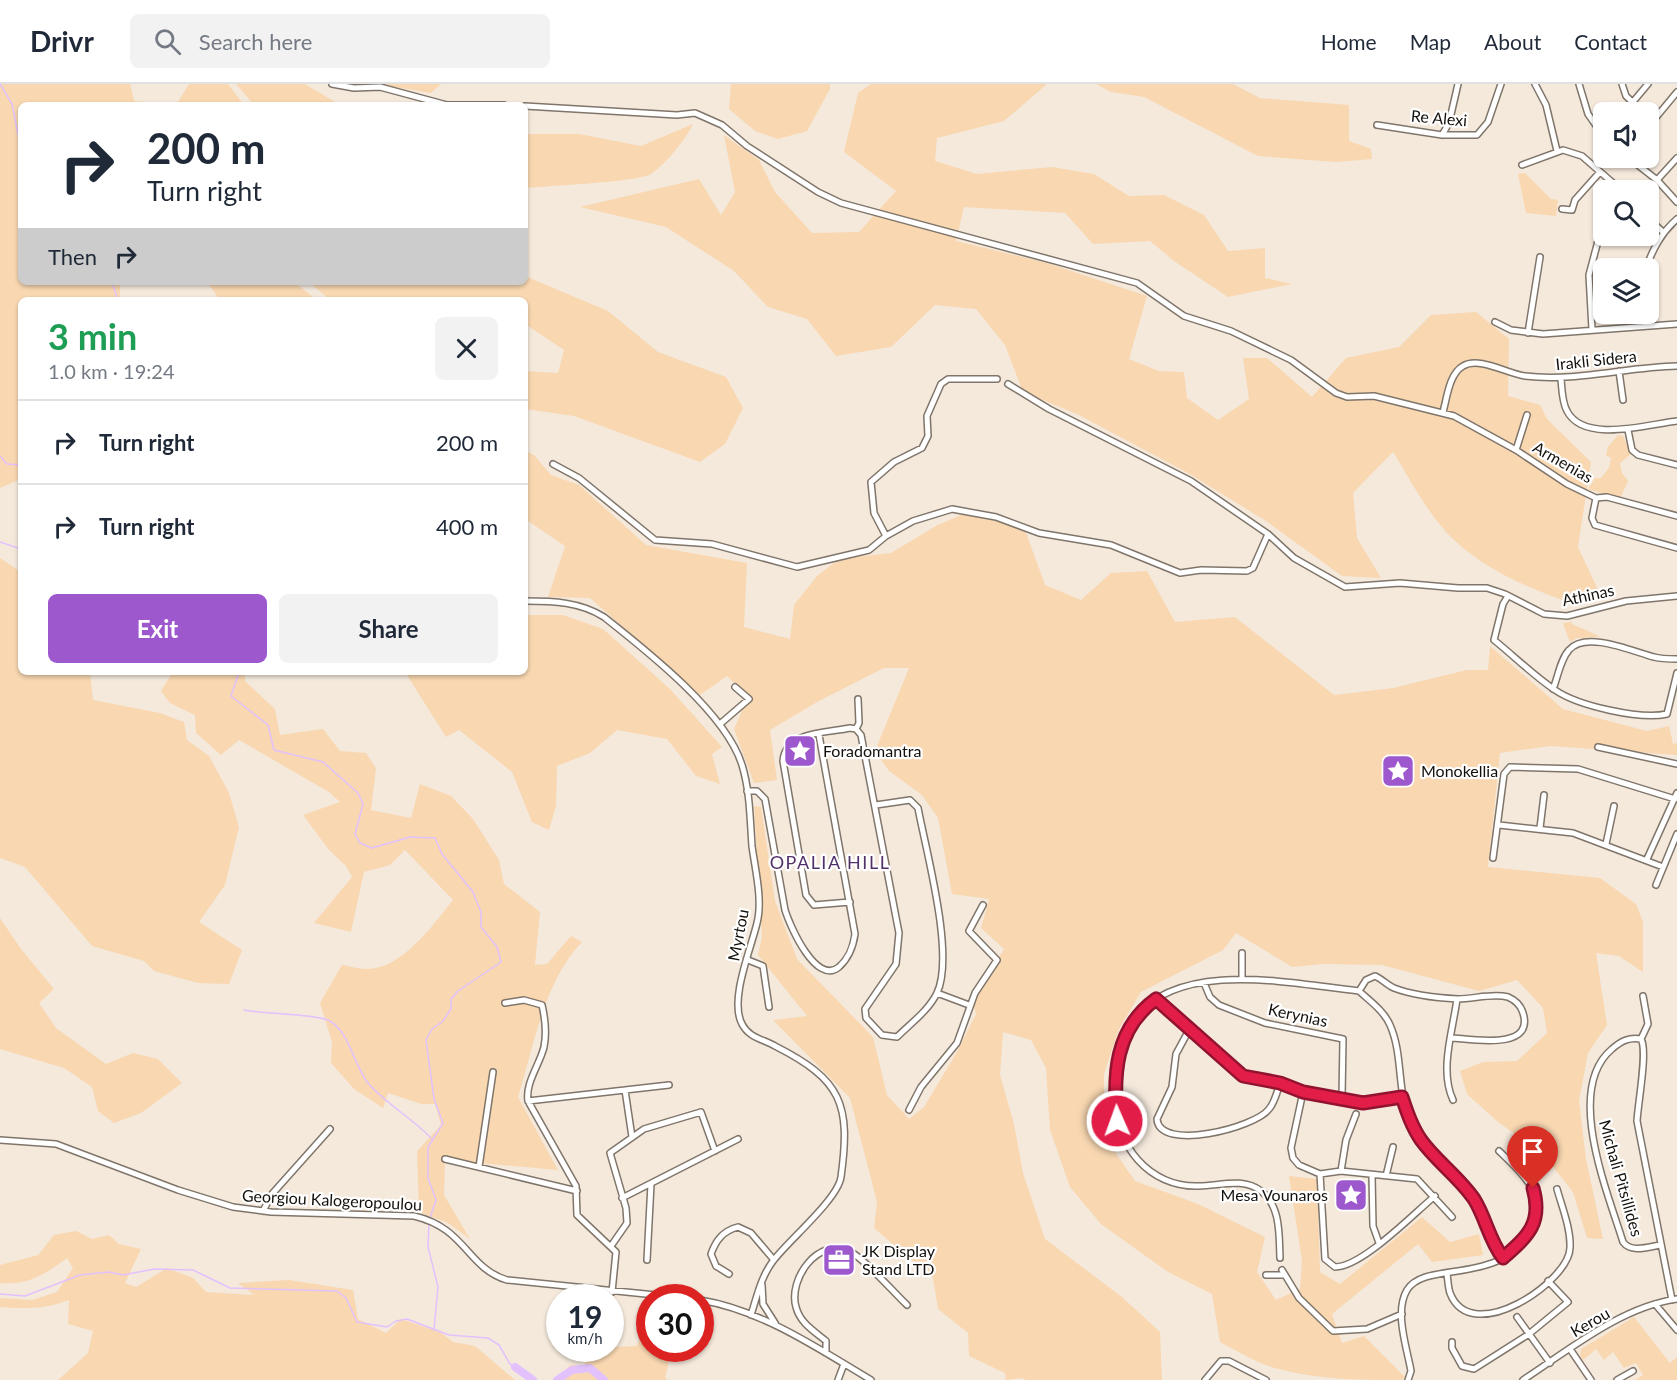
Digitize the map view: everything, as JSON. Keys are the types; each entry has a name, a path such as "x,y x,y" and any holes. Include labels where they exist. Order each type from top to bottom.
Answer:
{"street":[{"path":"332,84 354,88 380,87 436,102"},
{"path":"1442,135 1449,123 1458,84"},
{"name":"Re Alexi","path":"1377,125 1442,135 1477,135 1488,122 1501,84"},
{"path":"1535,84 1545,105 1557,151"},
{"path":"1578,84 1588,114 1593,121"},
{"path":"1623,84 1626,96 1631,102"},
{"path":"1633,102 1648,84"},
{"path":"1659,112 1677,92"},
{"name":"Armenias","path":"528,106 677,115 695,113 722,124 747,146 818,192 841,203 1137,283 1184,316 1231,331 1291,360 1336,393 1347,397 1374,396 1443,412 1516,450 1567,484 1596,498 1607,498 1677,516"},
{"path":"1522,165 1557,151 1582,156 1609,180"},
{"path":"1642,168 1657,180 1677,158"},
{"path":"1562,209 1572,210 1575,200 1600,172"},
{"path":"1659,182 1677,202"},
{"path":"1651,258 1664,233 1677,219"},
{"path":"1659,228 1664,233"},
{"path":"1592,329 1589,275 1597,246"},
{"path":"1528,333 1540,257"},
{"path":"1495,322 1511,330 1528,333 1566,333 1592,329 1677,324"},
{"name":"Irakli Sidera","path":"1443,412 1457,371 1464,365 1482,364 1514,375 1561,379 1677,366"},
{"path":"1619,371 1623,400"},
{"path":"886,536 874,513 871,482 894,462 922,448 928,436 927,416 941,384 948,379 997,379"},
{"path":"1561,379 1568,412 1584,427 1628,430 1677,421"},
{"name":"Athinas","path":"1008,384 1049,409 1191,481 1268,534 1294,558 1345,587 1400,583 1487,588 1544,614 1567,616 1626,601 1677,596"},
{"path":"1516,450 1527,415"},
{"path":"1628,430 1632,450 1638,455 1677,465"},
{"path":"553,464 579,478 655,540 712,544 797,567 869,550 886,536 913,522 952,509 996,516 1039,533 1111,545 1180,573 1201,570 1247,571 1253,568 1268,534"},
{"path":"1596,498 1592,518 1596,525 1677,548"},
{"path":"1508,596 1503,604 1494,640 1553,689 1579,701 1653,718 1667,714 1677,673"},
{"name":"Myrtou","path":"528,601 573,603 588,607 604,617 710,710 731,738 742,765 747,791 758,918 738,996 742,1024 750,1035 774,1045 810,1067 833,1088 842,1102 844,1137 841,1180 830,1199 774,1260 761,1281 751,1315"},
{"path":"1553,689 1564,658 1570,648 1580,643 1604,643 1655,658 1677,659"},
{"path":"720,724 749,699 735,687"},
{"path":"850,902 814,905 806,895 783,752 789,743 798,738 855,729 859,723 858,699"},
{"path":"855,729 861,735 899,933 896,964 865,1009 866,1018 882,1035 897,1037 937,993 943,964 942,939 918,808 910,800 876,805"},
{"path":"747,791 757,791 765,799 784,910 806,952 817,967 828,971 835,970 845,962 853,948 855,934 819,735"},
{"path":"1598,747 1677,764"},
{"path":"1493,858 1504,774 1510,768 1578,769 1676,796 1647,859"},
{"path":"1540,828 1544,795"},
{"path":"1606,844 1614,806"},
{"path":"1499,825 1573,833 1647,859 1663,867"},
{"path":"1656,885 1677,834"},
{"path":"909,1110 921,1087 957,1043 969,1005 997,960 969,931 983,905"},
{"path":"1242,953 1242,978"},
{"path":"748,960 763,966 769,1007"},
{"path":"1359,991 1366,980 1375,976 1400,990 1457,999 1508,998 1518,1003 1523,1011 1525,1022 1520,1032 1502,1041 1452,1038"},
{"path":"1280,1258 1279,1226 1272,1202 1259,1190 1239,1182 1197,1187 1179,1184 1144,1168 1125,1142 1117,1121 1118,1059 1129,1026 1141,1010 1156,999 1204,983 1242,978 1359,991 1389,1023 1396,1041 1402,1097 1409,1119 1421,1140 1471,1195 1479,1207 1495,1248 1503,1258"},
{"name":"Kerynias","path":"1204,983 1210,997 1219,1005 1264,1023 1343,1039 1342,1097"},
{"path":"937,993 969,1005"},
{"path":"1643,996 1648,1024 1641,1039 1645,1050 1638,1095 1637,1121 1660,1245 1674,1300"},
{"path":"1156,999 1243,1076 1280,1083 1303,1092 1342,1097 1363,1103 1402,1097"},
{"path":"1453,1100 1447,1074 1457,999"},
{"path":"505,1003 524,1000 542,1005 546,1023 544,1046 528,1090 528,1101 577,1191 576,1212 579,1218 611,1246 616,1256 613,1284"},
{"path":"1189,1030 1176,1054 1172,1087 1157,1119 1160,1127 1165,1131 1201,1135 1242,1127 1269,1110 1280,1083"},
{"name":"Michali Pitsillides","path":"1641,1039 1632,1038 1619,1043 1606,1053 1598,1067 1589,1110 1590,1130 1623,1242 1633,1249 1660,1245"},
{"path":"479,1167 493,1072"},
{"path":"528,1101 669,1085"},
{"path":"625,1090 632,1137"},
{"path":"1303,1092 1291,1148 1293,1158 1308,1171 1320,1173 1341,1171 1417,1179 1452,1217"},
{"path":"611,1246 627,1223 610,1153 644,1129 701,1112 715,1151"},
{"path":"1341,1171 1346,1140 1356,1114"},
{"path":"263,1211 272,1194 330,1129"},
{"path":"622,1198 738,1139"},
{"name":"Georgiou Kalogeropoulou","path":"0,1140 56,1144 207,1200 233,1207 263,1211 428,1219 447,1228 488,1271 501,1278 549,1284"},
{"path":"1386,1176 1393,1147"},
{"path":"1408,1380 1411,1371 1402,1314 1403,1299 1417,1279 1427,1274 1447,1274 1489,1265 1503,1258 1526,1238 1534,1225 1537,1211 1536,1200 1528,1179 1499,1151"},
{"path":"445,1159 577,1191"},
{"path":"1320,1173 1325,1259 1335,1267 1352,1265 1435,1196"},
{"path":"1372,1175 1372,1217 1379,1243"},
{"path":"647,1260 651,1184"},
{"path":"1447,1274 1450,1294 1461,1307 1475,1315 1494,1314 1516,1305 1548,1281 1566,1261 1570,1248 1557,1189"},
{"path":"729,1274 716,1266 711,1254 716,1242 727,1230 738,1227 751,1233 774,1260"},
{"path":"826,1353 826,1341 802,1321 794,1298 795,1287 803,1269 819,1253 837,1247 851,1252 907,1305"},
{"path":"1266,1275 1283,1273 1299,1298 1333,1331 1367,1329 1402,1314"},
{"path":"761,1281 766,1311 780,1328"},
{"path":"1452,1342 1452,1348 1462,1366 1474,1369 1529,1334 1568,1302 1548,1281"},
{"name":"Kerou","path":"1523,1380 1570,1349 1626,1317 1655,1304 1674,1300"},
{"path":"714,1304 751,1315 780,1328 872,1380"},
{"path":"1655,1304 1677,1330"},
{"path":"1516,1317 1550,1363"},
{"path":"1570,1349 1592,1380"},
{"path":"1205,1380 1213,1367 1221,1361 1229,1361 1266,1380"},
{"path":"838,1380 844,1364"},
{"path":"1617,1380 1633,1371"}],"shaded area":[{"path":"0,84 130,84 134,101 144,102 18,102 18,285 120,285 120,297 18,297 18,480 0,488"},
{"path":"189,84 228,84 242,102 178,102"},
{"path":"236,84 305,84 335,102 251,102"},
{"path":"376,84 441,84 431,93"},
{"path":"731,84 830,84 830,89 807,131 778,139 755,131 729,109"},
{"path":"871,84 1047,84 1004,121 937,138 935,161 977,174 1052,167 1094,174 1129,196 1164,195 1204,215 1228,251 1265,248 1265,278 1292,284 1228,297 1174,261 1150,241 1093,244 1065,213 964,207 956,241 1047,263 1147,296 1129,359 1159,371 1184,372 1187,398 1218,420 1249,399 1243,358 1267,358 1312,397 1346,358 1399,347 1431,315 1476,312 1509,339 1508,396 1540,405 1547,419 1591,462 1578,547 1600,594 1575,604 1526,586 1481,561 1445,531 1421,498 1393,452 1353,493 1357,538 1381,578 1342,576 1266,521 1188,473 1077,414 1023,392 1005,345 976,309 935,305 891,347 836,356 807,319 768,307 734,271 666,227 580,207 699,179 721,215 735,192 724,135 759,160 775,192 812,233 859,232 896,191 844,152 858,93"},
{"path":"1096,84 1233,84 1260,98 1349,105 1349,141 1371,149 1372,159 1336,162 1258,156 1144,97 1111,92"},
{"path":"693,124 675,151 651,174 611,181 528,188 528,134 579,134 641,146"},
{"path":"1525,173 1551,199 1558,200 1556,216 1526,213 1518,174"},
{"path":"528,277 608,311 658,352 726,377 743,408 725,444 700,462 574,416 528,409 528,371 558,373 564,350 528,326 528,297 326,297 312,285 528,285"},
{"path":"209,285 298,285 313,297 218,297"},
{"path":"1618,435 1623,436 1631,454 1620,463 1622,473 1628,481 1620,499 1588,489 1595,478 1601,478 1609,468 1611,458 1606,455 1608,447"},
{"path":"528,452 534,455 551,475 579,485 646,545 747,563 744,627 790,639 794,605 817,576 839,559 891,553 936,526 963,514 1024,527 1045,585 1081,600 1111,573 1147,571 1175,622 1235,617 1334,695 1393,688 1467,670 1488,670 1490,646 1563,709 1647,731 1669,726 1673,744 1677,743 1677,755 1550,746 1500,753 1488,867 1600,878 1636,904 1643,922 1643,972 1619,956 1596,953 1607,1025 1588,1053 1579,1101 1586,1159 1603,1239 1587,1238 1573,1192 1543,1154 1498,1122 1467,1094 1460,1071 1483,1062 1517,1061 1547,1033 1543,1008 1517,980 1479,991 1382,965 1323,964 1292,967 1236,933 1223,950 1141,992 1119,1029 1104,1074 1106,1139 1135,1181 1198,1204 1265,1237 1257,1272 1276,1300 1300,1289 1302,1261 1289,1176 1317,1179 1320,1272 1340,1284 1422,1217 1450,1242 1479,1234 1483,1255 1432,1262 1418,1244 1332,1314 1342,1343 1364,1336 1405,1377 1402,1380 1309,1375 1271,1367 1256,1361 1220,1342 1212,1294 1168,1272 1101,1224 1070,1187 1050,1130 1046,1068 1031,1040 1003,1032 1000,1075 1014,1124 1023,1173 1045,1239 1122,1297 1160,1332 1162,1380 1026,1380 1023,1378 1006,1380 1005,1373 969,1356 968,1333 938,1309 933,1278 874,1228 877,1202 850,1098 773,1020 807,1016 758,955 762,937 754,806 761,807 775,901 797,959 873,1037 887,1095 909,1119 924,1107 957,1052 976,1014 973,1003 1004,949 981,928 989,899 952,894 938,818 922,795 889,771 875,751 909,668 884,668 817,702 770,730 777,780 754,783 734,729 748,697 727,676 700,695 590,598 548,597 565,546 528,521"},
{"path":"0,558 18,570 18,675 90,675 93,700 160,713 184,722 187,740 209,756 229,793 239,827 225,885 199,922 242,950 229,984 198,983 154,971 144,961 92,946 25,867 0,858"},
{"path":"528,615 563,615 603,629 670,689 722,747 712,754 720,784 696,776 667,739 617,730 590,753 557,766 556,806 549,830 532,822 512,772 459,730 446,737 407,675 528,675"},
{"path":"1572,622 1601,637 1577,638 1570,642 1563,623"},
{"path":"171,675 245,675 245,681 275,709 280,735 323,729 340,751 366,753 376,768 371,810 411,818 420,784 451,796 473,819 499,860 504,884 540,912 535,965 547,964 571,936 582,942 569,958 549,995 518,1097 558,1170 445,1160 444,1195 470,1239 448,1223 419,1212 417,1151 441,1125 435,1104 421,1104 388,1093 383,1108 354,1089 331,1063 332,1042 320,1003 342,965 366,969 392,962 415,944 453,900 405,850 390,865 364,872 351,932 314,923 352,877 346,866 329,850 303,815 340,802 329,792 239,740 221,755 196,733 195,715 170,703 161,691"},
{"path":"0,918 21,949 54,989 39,1003 56,1028 106,1064 133,1053 158,1059 182,1083 141,1113 114,1123 98,1111 92,1087 64,1068 0,1049"},
{"path":"76,1231 92,1239 109,1235 119,1244 141,1249 125,1283 136,1287 167,1268 193,1278 206,1292 254,1295 238,1283 289,1280 353,1290 358,1319 386,1333 401,1319 440,1332 453,1342 475,1346 515,1380 58,1380 88,1353 93,1331 68,1324 69,1300 44,1307 18,1308 0,1307 0,1298 32,1300 57,1292 73,1268 67,1258 36,1278 0,1283 0,1265 38,1255 54,1235"},
{"path":"1634,1317 1670,1363 1677,1357 1677,1380 1635,1380 1643,1375 1636,1363 1624,1368 1613,1352 1604,1360 1596,1349 1583,1360 1580,1356 1581,1349"},
{"path":"636,1346 636,1362 669,1362 665,1378 668,1380 558,1380 570,1365 585,1366 585,1362 624,1362 624,1347"}],"waterway":[{"path":"0,84 12,104 18,134"},
{"path":"113,285 117,297"},
{"path":"0,456 7,464 18,465"},
{"path":"0,542 18,548"},
{"path":"238,675 231,696 268,725 274,750 323,762 358,793 363,804 355,834 360,843 372,848 410,837 435,838 442,854 473,892 481,912 481,927 497,947 501,962 458,991 451,999 451,1009 443,1021 432,1029 426,1040 434,1099 443,1123 428,1147 428,1178 436,1200 430,1218"},
{"path":"244,1010 315,1017 330,1021 337,1026 347,1041 368,1083 431,1138"},
{"path":"429,1223 428,1247 438,1287 434,1330"},
{"path":"0,1294 25,1296 80,1275 109,1272 123,1275 154,1269 193,1270 230,1288 337,1291 346,1298 357,1322 387,1327 396,1321 407,1319 449,1335 488,1338 499,1345 510,1364 515,1367"},
{"path":"515,1367 533,1380"},
{"path":"557,1380 572,1370 590,1368 604,1380"}],"place":[{"name":"Foradomantra","path":"800,751"},
{"name":"Monokellia","path":"1398,771"},
{"name":"Mesa Vounaros","path":"1351,1195"},
{"name":"JK Display Stand LTD","path":"839,1260"}],"district":[{"name":"OPALIA HILL","path":"830,863"}],"route":[{"path":"1117,1121 1118,1059 1129,1026 1141,1010 1156,999 1220,1059 1243,1076 1280,1083 1303,1092 1342,1097 1363,1103 1402,1097 1409,1119 1421,1140 1471,1195 1479,1207 1495,1248 1503,1258 1526,1238 1534,1225 1537,1211 1533,1188"}]}
